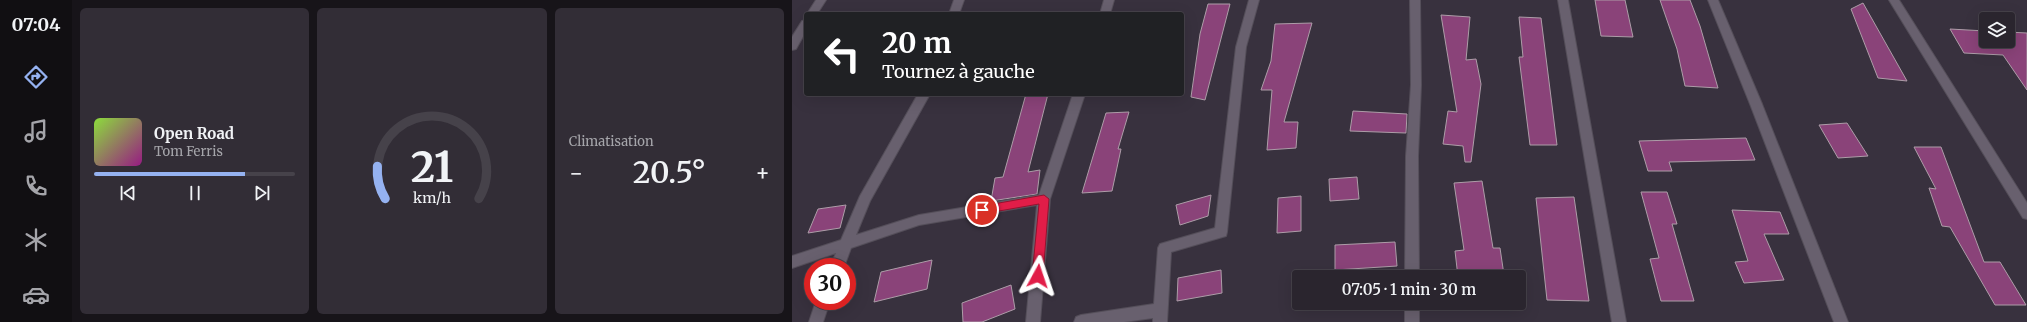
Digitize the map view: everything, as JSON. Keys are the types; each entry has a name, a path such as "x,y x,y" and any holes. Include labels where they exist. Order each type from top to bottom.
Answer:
{"street":[{"path":"813,12 821,0"},
{"path":"955,12 959,0"},
{"path":"1106,12 1110,0"},
{"path":"1081,322 1160,316 1165,248 1221,232 1241,47 1254,0"},
{"path":"1412,270 1412,156 1416,85 1415,0"},
{"path":"1564,0 1619,322"},
{"path":"1712,0 1756,104 1841,322"},
{"path":"1894,0 2027,214"},
{"path":"792,46 804,26"},
{"path":"840,258 864,200 923,96"},
{"path":"1033,322 1044,199 1078,96"},
{"path":"792,262 919,220 1044,199"},
{"path":"816,322 820,310"},
{"path":"1412,310 1412,322"}],"building":[{"path":"1595,0 1625,0 1633,37 1601,36"},
{"path":"1660,0 1690,0 1700,26 1718,88 1685,86 1677,49"},
{"path":"1863,3 1907,81 1878,78 1851,9"},
{"path":"1208,4 1230,4 1205,100 1191,97 1200,34"},
{"path":"1441,15 1470,17 1466,60 1476,59 1481,84 1471,162 1465,162 1463,146 1443,144 1448,111 1457,112"},
{"path":"1519,17 1541,18 1557,145 1530,145 1519,57 1523,57"},
{"path":"1312,23 1284,122 1298,122 1296,148 1267,150 1272,90 1261,90 1271,61 1275,24"},
{"path":"1950,29 1979,31 1979,48 2015,48 2015,32 2027,33 2027,90 2003,55 1964,53"},
{"path":"1025,96 1047,96 1028,172 1040,170 1037,194 991,201 995,178 1003,177"},
{"path":"1353,111 1407,114 1406,133 1350,131"},
{"path":"1129,112 1118,149 1121,149 1112,191 1082,193 1106,113"},
{"path":"1847,123 1868,156 1838,158 1819,125"},
{"path":"1746,138 1755,160 1669,162 1672,171 1648,171 1639,141"},
{"path":"1914,147 1941,147 1984,262 2000,262 2026,305 1995,305 1950,227 1942,226 1929,188 1936,189"},
{"path":"1357,177 1359,199 1330,201 1329,179"},
{"path":"1482,181 1493,248 1500,248 1503,270 1457,270 1455,251 1464,250 1454,183"},
{"path":"1641,192 1667,192 1677,224 1672,224 1694,301 1661,301 1650,259 1659,258"},
{"path":"1211,195 1208,216 1180,225 1176,205"},
{"path":"1301,196 1301,231 1277,233 1278,198"},
{"path":"1574,197 1589,301 1547,300 1536,198"},
{"path":"846,205 840,228 808,233 818,209"},
{"path":"1732,210 1780,212 1789,234 1764,234 1784,280 1744,283 1735,262 1748,261"},
{"path":"1395,242 1397,266 1335,270 1335,245"},
{"path":"932,260 927,289 874,302 881,272"},
{"path":"1221,270 1222,293 1177,301 1178,278"},
{"path":"1011,285 1015,309 982,322 963,322 962,303"}],"route":[{"path":"982,210 1044,199 1038,276"}]}
